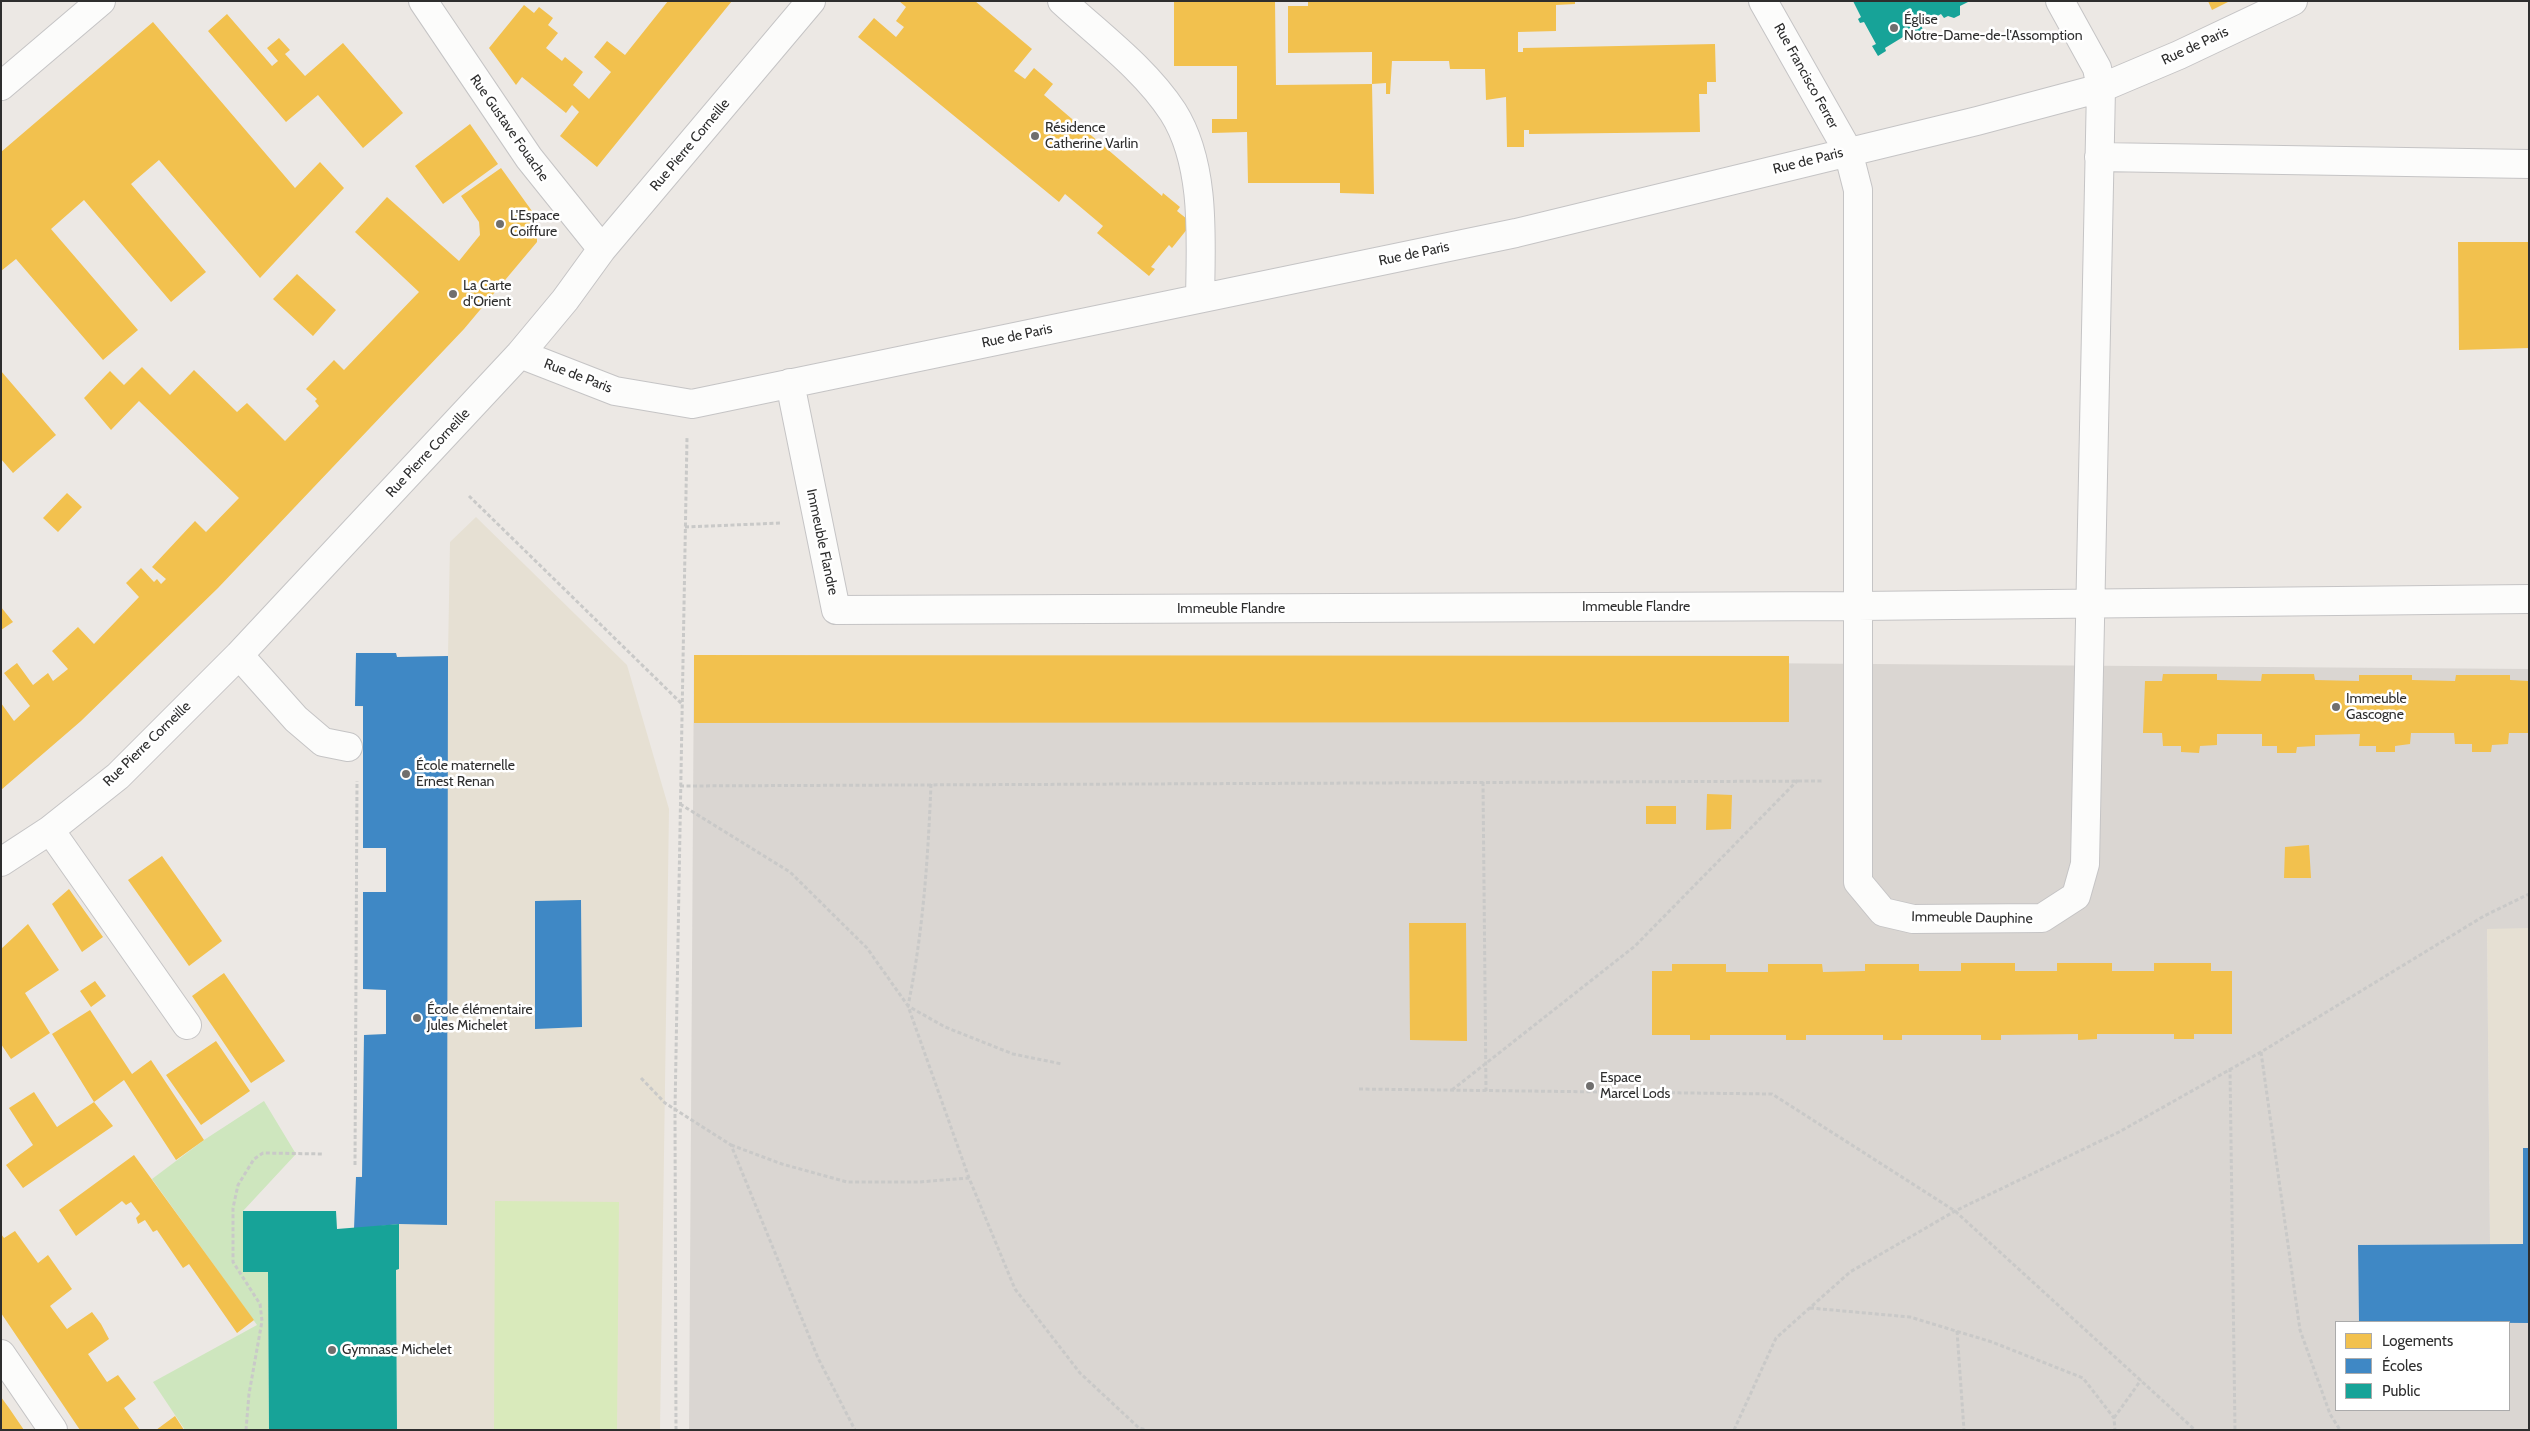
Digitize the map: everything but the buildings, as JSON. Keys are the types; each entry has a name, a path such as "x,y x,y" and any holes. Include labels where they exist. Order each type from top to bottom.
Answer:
{"street":[{"path":"1,86 101,1"},
{"name":"Rue Gustave Fouache","path":"422,1 528,158 602,250"},
{"name":"Rue Pierre Corneille","path":"1,862 50,830 118,776 239,654 520,354 565,300 602,250 811,1"},
{"path":"1062,1 1140,72 1173,112 1192,156 1202,225 1200,298"},
{"name":"Rue Francisco Ferrer","path":"1763,1 1848,151 1858,190 1858,606"},
{"name":"Immeuble Dauphine","path":"1858,606 1858,882 1883,912 1913,919 2042,918 2076,896 2084,864 2101,88 2097,68 2060,1"},
{"name":"Rue de Paris","path":"520,354 614,391 692,404 1516,233 1977,121 2101,88 2179,55 2292,1"},
{"path":"2099,157 2529,164"},
{"name":"Immeuble Flandre","path":"790,383 836,610 1858,606"},
{"path":"1858,606 2529,600"},
{"path":"239,654 296,719 323,742 348,747"},
{"path":"50,830 187,1025"},
{"path":"1,1354 53,1430"}],"path":[{"path":"676,1430 676,1110 680,786 687,423 692,404"},
{"path":"469,496 682,704"},
{"path":"685,527 809,522 817,517"},
{"path":"348,747 357,747 355,1165"},
{"path":"1451,1090 1635,946 1798,780"},
{"path":"680,786 1858,781"},
{"path":"1483,782 1486,1090"},
{"path":"908,1006 918,954 927,864 931,784"},
{"path":"680,804 790,872 867,948 908,1006 969,1178 1015,1289 1080,1373 1139,1428 1146,1430"},
{"path":"1734,1430 1776,1338 1850,1272 1955,1211 2119,1132 2260,1052 2484,916 2529,894"},
{"path":"908,1006 945,1027 1013,1054 1062,1064"},
{"path":"2260,1052 2300,1330 2330,1414 2340,1430"},
{"path":"2230,1068 2235,1430"},
{"path":"641,1078 665,1103 731,1145 782,1164 847,1182 919,1182 969,1178"},
{"path":"1359,1089 1772,1094 1955,1211 2195,1430"},
{"path":"731,1145 818,1358 855,1430"},
{"path":"246,1430 249,1394 262,1321 260,1304 233,1262 233,1208 238,1185 254,1158 263,1153 324,1154"},
{"path":"1810,1308 1910,1317 1992,1342 2083,1378 2114,1418 2115,1430"},
{"path":"1956,1331 1964,1430"},
{"path":"2114,1418 2141,1380"}],"shaded area":[{"path":"476,517 627,665 669,809 660,1430 397,1430 396,1270 399,1269 399,1225 355,1229 356,1177 362,1176 364,1035 386,1034 386,990 363,989 363,892 386,892 386,848 363,848 363,707 355,706 356,653 396,653 397,657 448,656 450,542"},
{"name":"Espace Marcel Lods","path":"694,655 2529,669 2529,928 2487,929 2490,1244 2358,1245 2359,1321 2335,1321 2335,1411 2510,1411 2510,1323 2529,1323 2529,1430 689,1430"},
{"path":"2487,928 2529,928 2529,1323 2510,1323 2510,1321 2359,1321 2358,1245 2490,1244"}],"green space":[{"path":"264,1101 296,1154 243,1211 243,1272 268,1272 269,1430 185,1430 153,1382 257,1325 152,1179 204,1140"},
{"path":"495,1201 619,1202 617,1430 494,1430"}],"place":[{"name":"Église Notre-Dame-de-l'Assomption","path":"1894,28"},
{"name":"Résidence Catherine Varlin","path":"1035,136"},
{"name":"L'Espace Coiffure","path":"500,224"},
{"name":"La Carte d'Orient","path":"453,294"},
{"name":"Immeuble Gascogne","path":"2336,707"},
{"name":"École maternelle Ernest Renan","path":"406,774"},
{"name":"École élémentaire Jules Michelet","path":"417,1018"},
{"name":"Espace Marcel Lods","path":"1590,1086"},
{"name":"Gymnase Michelet","path":"332,1350"}]}
